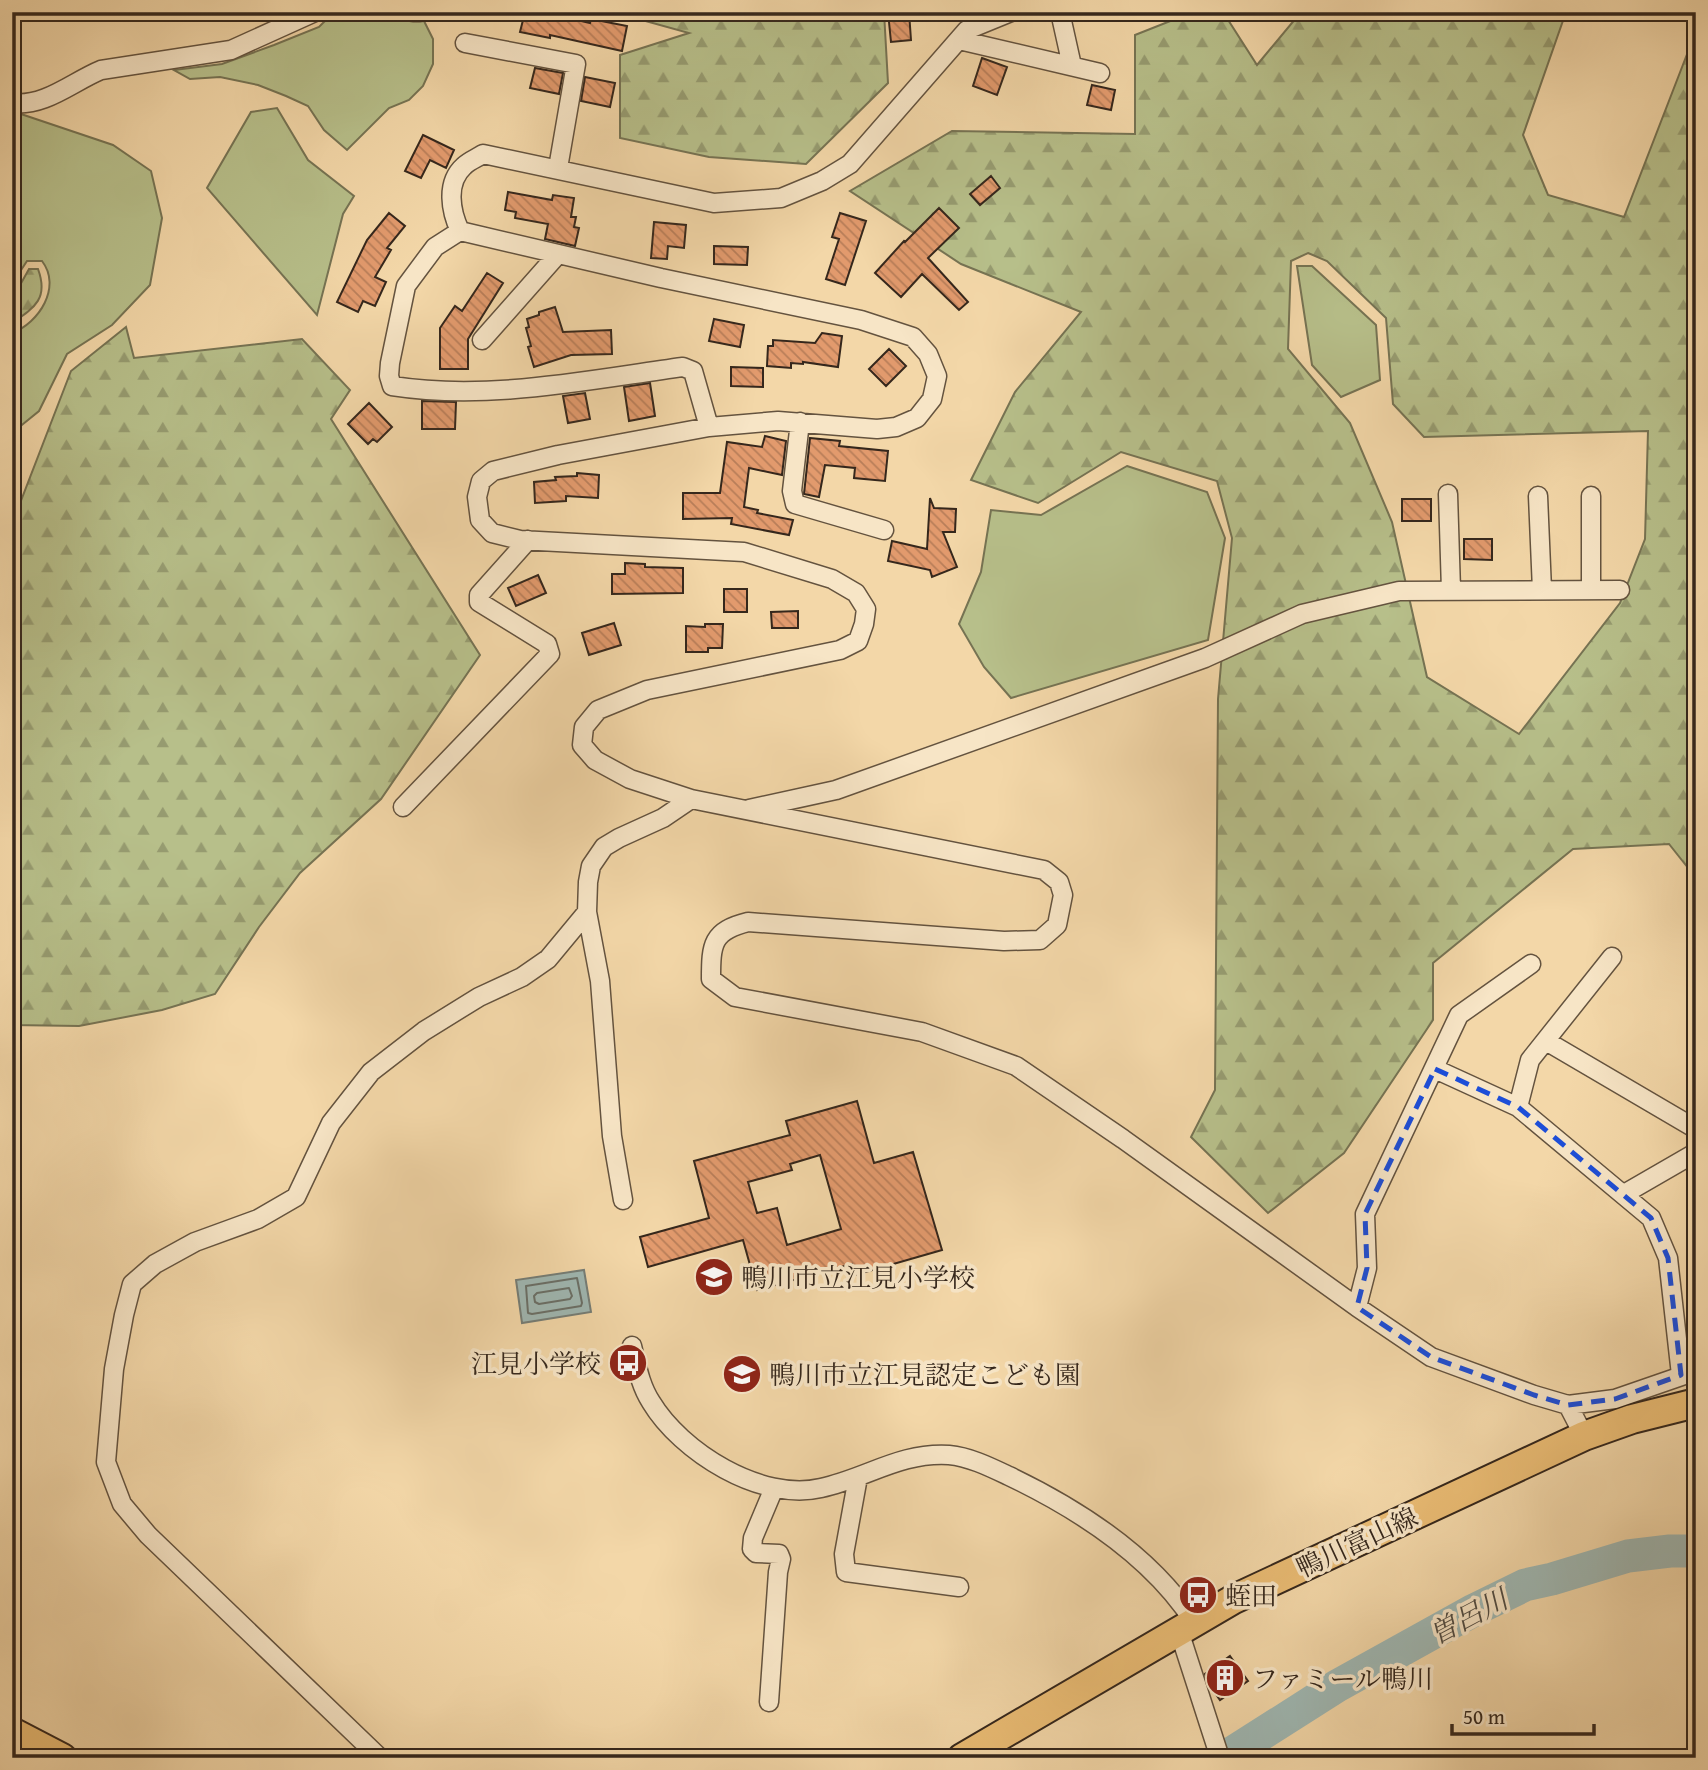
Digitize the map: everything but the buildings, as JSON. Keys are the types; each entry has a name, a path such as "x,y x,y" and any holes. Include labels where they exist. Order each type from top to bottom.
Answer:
{"main road":[{"name":"鴨川富山線","path":"962,1758 1234,1599 1584,1436 1632,1419 1696,1403"},
{"path":"12,1732 62,1758"}],"street":[{"path":"12,103 48,98 101,70 231,50 316,12"},
{"path":"413,12 420,12"},
{"path":"460,231 452,212 453,186 462,168 483,154 714,203 781,198 822,181 850,164 967,30 1011,12"},
{"path":"1060,12 1072,66"},
{"path":"959,40 1100,73"},
{"path":"465,43 576,64 558,168"},
{"path":"709,427 693,371 682,367 508,391 392,386 389,376 390,363 406,286 435,247 460,231 860,320 913,337 928,354 937,376 932,398 917,418 896,427 877,429 778,421 709,427 558,454 494,471 481,481 477,497 480,520 492,533 528,540 744,552 832,579 856,593 866,609 858,642 840,650 647,690 598,710 584,727 582,745 595,760 630,779 691,799 1044,870 1059,882 1063,895 1057,925 1040,940 1004,941 748,922 728,927 715,939 711,954 711,979 735,997 922,1032 1016,1066 1431,1357 1568,1405 1615,1399 1688,1373 1668,1258 1651,1218 1518,1107 1435,1069"},
{"path":"482,340 558,254"},
{"path":"800,422 792,491 795,504 884,530"},
{"path":"1448,494 1451,590"},
{"path":"1538,496 1542,590"},
{"path":"1591,496 1591,590"},
{"path":"403,807 550,654 547,644 479,601 480,595 528,540"},
{"path":"743,811 836,790 1205,658 1302,614 1399,591 1619,590"},
{"path":"622,1200 612,1136 600,981 587,912 588,882 591,866 604,847 663,818 691,799"},
{"path":"380,1758 148,1535 122,1504 106,1462 114,1369 124,1315 132,1284 155,1264 195,1242 258,1219 296,1197 331,1123 371,1072 424,1031 479,997 522,977 548,959 587,912"},
{"path":"1518,1107 1530,1060 1612,957"},
{"path":"1357,1307 1367,1268 1365,1214 1459,1015 1531,964"},
{"path":"1546,1041 1696,1129"},
{"path":"1624,1195 1696,1150"},
{"path":"632,1346 647,1395 662,1418 683,1441 717,1464 774,1488 804,1491 822,1488 920,1455 952,1455 987,1465 1047,1496 1123,1547 1170,1590 1187,1627 1218,1751"},
{"path":"1568,1405 1584,1436"},
{"path":"858,1477 844,1554 846,1572 959,1587"},
{"path":"769,1702 781,1559 779,1554 756,1553 752,1549 760,1520 774,1488"}],"highlighted area":[{"path":"1435,1069 1518,1107 1651,1218 1668,1258 1681,1375 1615,1399 1568,1405 1534,1395 1431,1357 1357,1307 1367,1268 1365,1214"}],"green space":[{"path":"334,12 424,21 433,39 433,64 423,86 409,100 389,108 347,150 324,130 308,106 258,85 220,77 190,79 174,70 222,64 319,27"},
{"path":"613,12 884,12 888,83 806,164 709,157 620,138 620,55 689,33"},
{"path":"1193,12 1223,12 1257,65 1301,12 1566,12 1523,135 1548,195 1624,217 1696,31 1696,878 1669,844 1573,849 1433,963 1433,1020 1344,1153 1268,1213 1191,1137 1215,1090 1218,699 1232,538 1217,481 1121,452 1038,503 971,480 1015,392 1081,312 961,264 850,191 952,131 1135,134 1135,35","holes":["1308,253 1327,261 1386,318 1393,404 1424,437 1648,431 1645,539 1620,603 1519,734 1427,677 1392,522 1350,423 1288,349 1291,261"]},
{"path":"277,108 308,160 354,196 343,214 317,315 207,188 251,112"},
{"path":"12,111 113,145 151,171 162,218 150,285 112,325 67,354 39,411 12,433 12,333 39,313 45,303 50,282 42,261 27,261 12,284"},
{"path":"1297,266 1312,266 1376,325 1380,380 1341,397 1312,365"},
{"path":"29,269 38,269 42,288 40,295 33,307 12,323 12,289 19,287"},
{"path":"126,327 134,358 302,339 350,390 331,419 480,655 381,799 300,873 259,927 215,994 162,1010 79,1026 12,1025 12,524 71,371"},
{"path":"1127,466 1207,492 1225,538 1208,640 1011,698 984,667 959,624 981,572 991,510 1041,515"}],"water":[{"path":"584,1270 591,1312 522,1323 516,1280"}],"waterway":[{"name":"曽呂川","path":"1224,1758 1337,1686 1474,1610 1525,1585 1628,1556 1696,1551"}],"place":[{"name":"鴨川市立江見小学校","path":"714,1277"},
{"name":"江見小学校","path":"628,1363"},
{"name":"鴨川市立江見認定こども園","path":"742,1374"},
{"name":"蛭田","path":"1198,1595"},
{"name":"ファミール鴨川","path":"1225,1678"}]}
